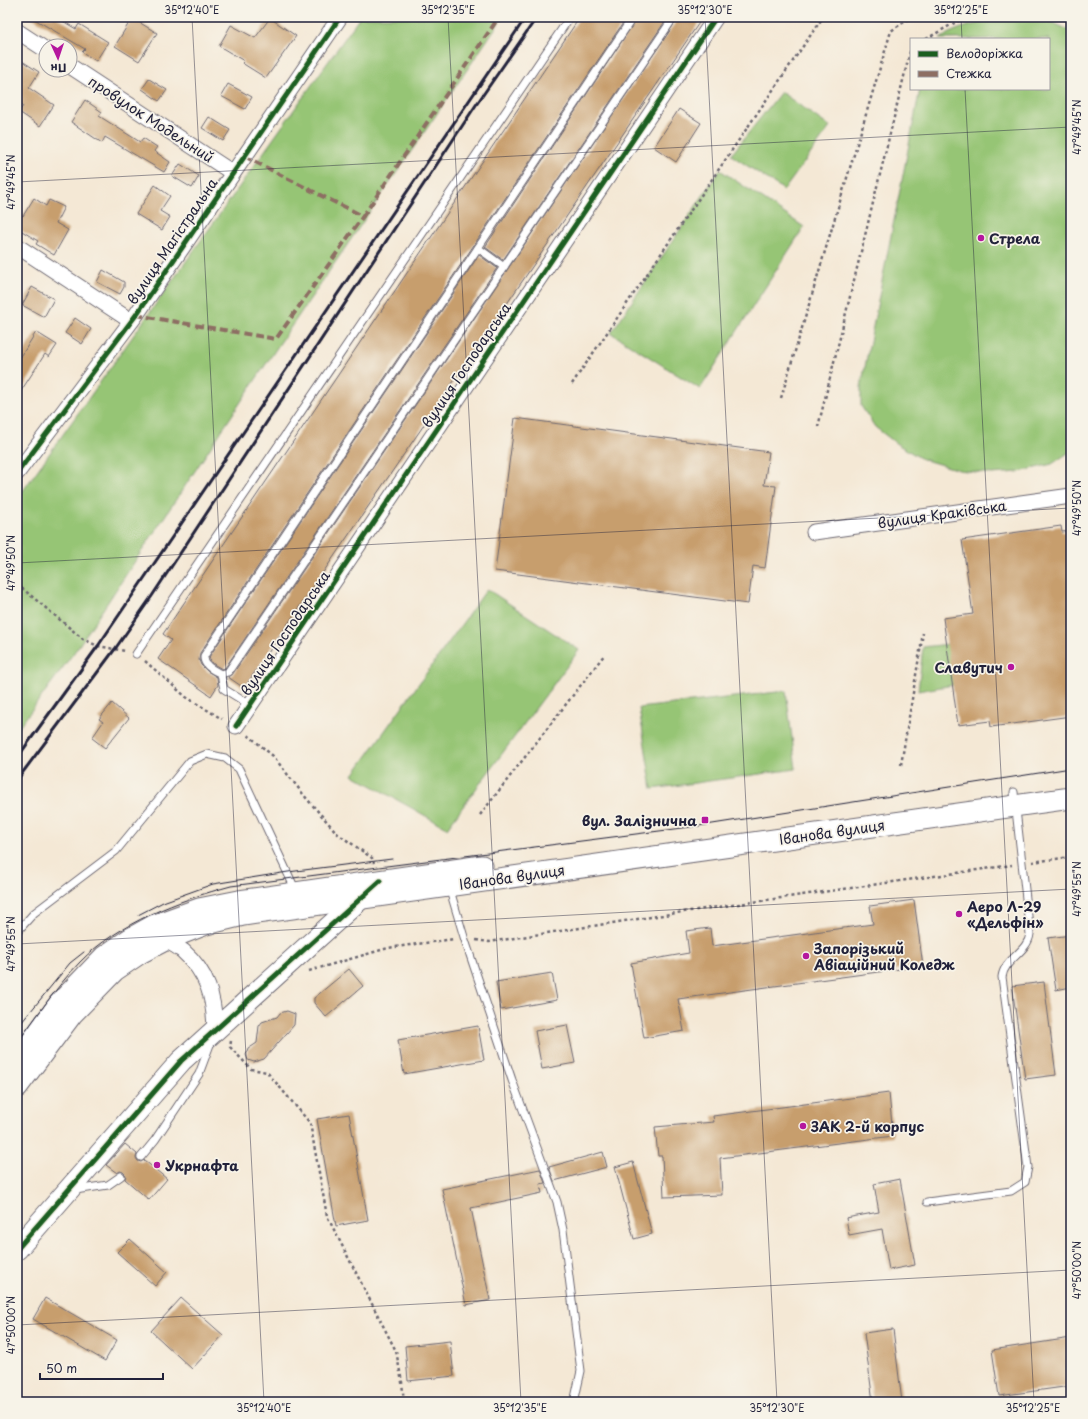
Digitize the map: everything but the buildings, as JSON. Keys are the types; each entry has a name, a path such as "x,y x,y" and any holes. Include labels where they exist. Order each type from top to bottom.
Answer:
{"main road":[{"name":"Іванова вулиця","path":"17,1087 72,1014 115,970 140,953 165,940 206,924 243,915 360,899 447,879 1015,799 1071,784"},
{"name":"Іванова вулиця","path":"1015,799 1071,798"},
{"name":"Іванова вулиця","path":"17,1062 59,1004 104,957 130,939 155,925 199,909 296,892 380,881 447,879"},
{"path":"17,1249 181,1061 223,1035 360,899"}],"street":[{"name":"вулиця Господарська","path":"236,726 716,17"},
{"name":"вулиця Магістральна","path":"17,473 131,321 233,173 333,20"},
{"path":"17,31 38,45"},
{"name":"провулок Модельний","path":"78,71 233,173"},
{"path":"17,246 131,321"},
{"name":"вулиця Краківська","path":"814,532 1071,496"},
{"path":"360,899 380,881"},
{"path":"165,940 183,951 197,966 209,987 223,1035"}],"lane":[{"path":"136,654 570,17"},
{"path":"250,705 224,689 221,674 206,664 203,660 204,656 633,17"},
{"path":"221,674 228,672 674,17"},
{"path":"478,248 504,267"},
{"path":"17,932 34,914 116,851 190,760 207,754 225,758 239,769 296,892"},
{"path":"928,1202 1011,1191 1025,1182 1028,1167 1002,977 1003,971 1006,967 1030,940 1015,799"},
{"path":"447,879 464,937 512,1080 557,1202 563,1230 581,1371 573,1402"},
{"path":"141,1157 155,1140 223,1035"},
{"path":"69,1191 108,1185 121,1176"}],"path":[{"path":"572,384 823,17"},
{"path":"781,398 891,30 911,17"},
{"path":"928,38 965,17"},
{"path":"818,427 910,52"},
{"path":"17,584 83,639 98,646 136,654 186,697 214,715 236,726 273,756 338,834 372,858 380,881"},
{"path":"901,765 923,633"},
{"path":"480,815 605,654"},
{"path":"304,972 388,948 464,937 489,942 683,912 1071,857"},
{"path":"223,1035 230,1047 250,1069 267,1072 310,1123 327,1216 396,1351 404,1402"}],"green space":[{"path":"360,17 503,17 280,343 78,647 17,730 17,499"},
{"name":"Стрела","path":"1004,19 1049,21 1071,31 1071,451 1052,464 1019,472 992,474 959,470 922,459 897,444 875,427 861,406 861,387 920,90 1050,90 1050,38 941,38 947,34 979,23"},
{"path":"781,92 830,127 784,190 731,155"},
{"path":"720,170 804,227 700,389 611,333"},
{"path":"487,589 579,650 447,828 353,775"},
{"path":"949,644 953,685 918,691 923,647"},
{"path":"786,691 796,769 652,789 639,708"}],"tram line":[{"path":"17,1043 63,981 95,948 112,936 150,915 191,898 231,886 706,825 1071,768"},
{"path":"138,915 163,902 213,884 288,872 392,859"},
{"path":"17,1028 70,963 84,952"}],"railway":[{"path":"17,758 98,646 526,17"},
{"path":"17,780 115,649 152,596 476,105 537,17"}],"marked path":[{"path":"244,156 363,216 499,17"},
{"path":"136,315 276,339 363,216"}],"cycle path":[{"path":"17,473 136,315 340,17"},
{"path":"236,726 716,17"},
{"path":"17,1249 181,1061 380,881"}],"place":[{"name":"Стрела","path":"981,238"},
{"name":"Славутич","path":"1011,667"},
{"name":"вул. Залізнична","path":"705,820"},
{"name":"Аеро Л-29 «Дельфін»","path":"959,914"},
{"name":"Запорізький Авіаційний Коледж","path":"806,956"},
{"name":"ЗАК 2-й корпус","path":"803,1126"},
{"name":"Укрнафта","path":"157,1165"}]}
